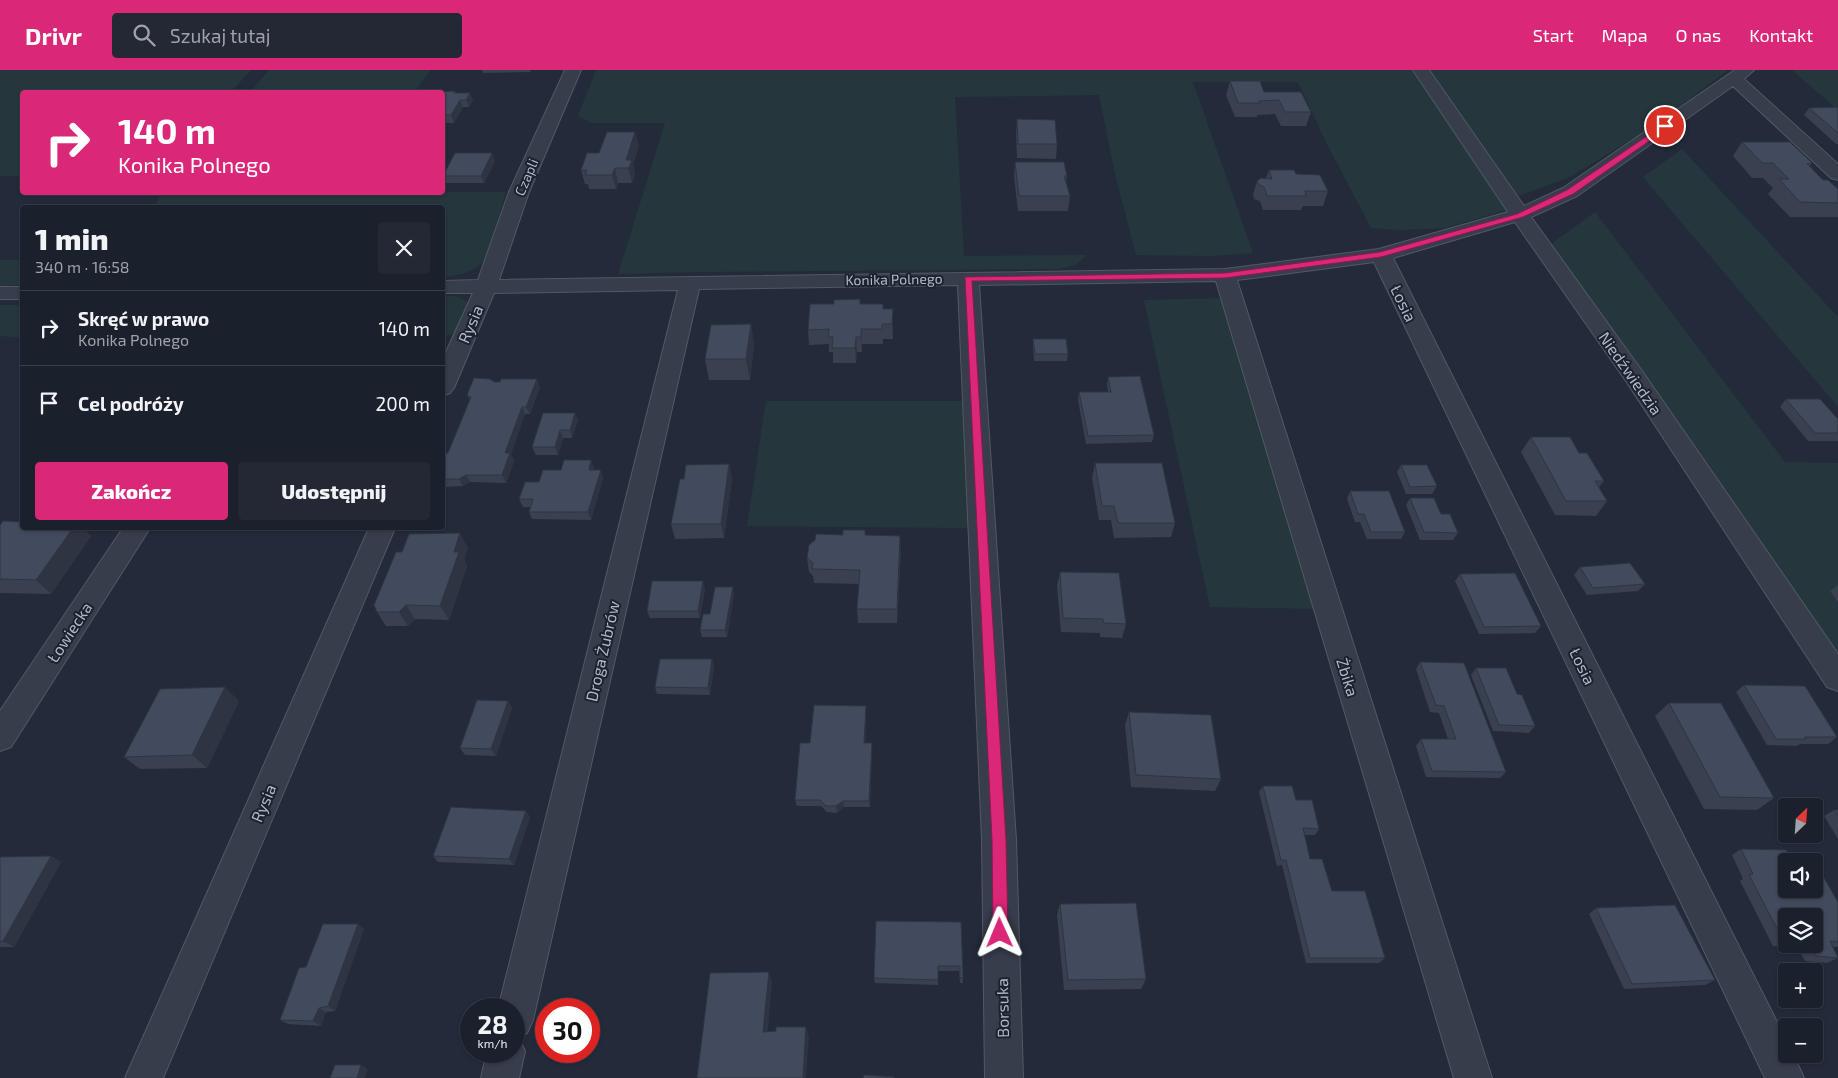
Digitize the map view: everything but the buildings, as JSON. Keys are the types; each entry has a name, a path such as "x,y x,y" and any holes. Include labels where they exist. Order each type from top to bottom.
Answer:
{"street":[{"name":"Czapli","path":"486,287 519,192 573,70"},
{"name":"Niedźwiedzia","path":"1421,70 1520,215 1634,376 1838,678"},
{"name":"Konika Polnego","path":"445,287 1225,275 1381,255 1520,215 1570,192 1740,74"},
{"path":"1740,74 1838,174"},
{"name":"Łosia","path":"1381,255 1785,1078"},
{"name":"Żbika","path":"1225,275 1473,1078"},
{"name":"Borsuka","path":"968,278 999,840 1004,1078"},
{"name":"Droga Żubrów","path":"519,998 690,282"},
{"name":"Rysia","path":"445,381 486,287"},
{"path":"0,292 20,292"},
{"name":"Łowiecka","path":"0,737 136,530"},
{"name":"Rysia","path":"144,1078 381,530"},
{"path":"500,1078 503,1063"}],"shaded area":[{"path":"0,70 251,70 233,90 20,90 20,176 0,176"},
{"path":"269,70 430,70 416,90 252,90"},
{"path":"596,70 1415,70 1510,209 1445,228 1400,230 1371,228 1326,142 1298,82 1193,82 1253,253 1210,256 1136,255 1114,170 1099,95 955,97 964,256 1086,255 1076,265 1059,269 618,274 665,123 591,123 578,116"},
{"path":"1430,70 1728,70 1652,127 1570,177 1518,196"},
{"path":"1792,70 1838,70 1838,110"},
{"path":"1682,149 1838,317 1838,407 1643,177"},
{"path":"445,192 506,192 486,259 466,272 445,277 445,205 154,205 162,195 445,195"},
{"path":"1595,212 1785,462 1838,463 1838,660 1551,244"},
{"path":"0,260 20,260 20,285 0,286"},
{"path":"445,295 459,297 469,303 458,332 445,336"},
{"path":"1226,298 1317,609 1210,607 1144,300"},
{"path":"0,305 20,305 20,338 0,336"},
{"path":"766,401 963,401 968,528 747,526"}],"route":[{"path":"1000,933 999,840 968,278 1225,275 1381,255 1520,215 1570,192 1665,126"}]}
